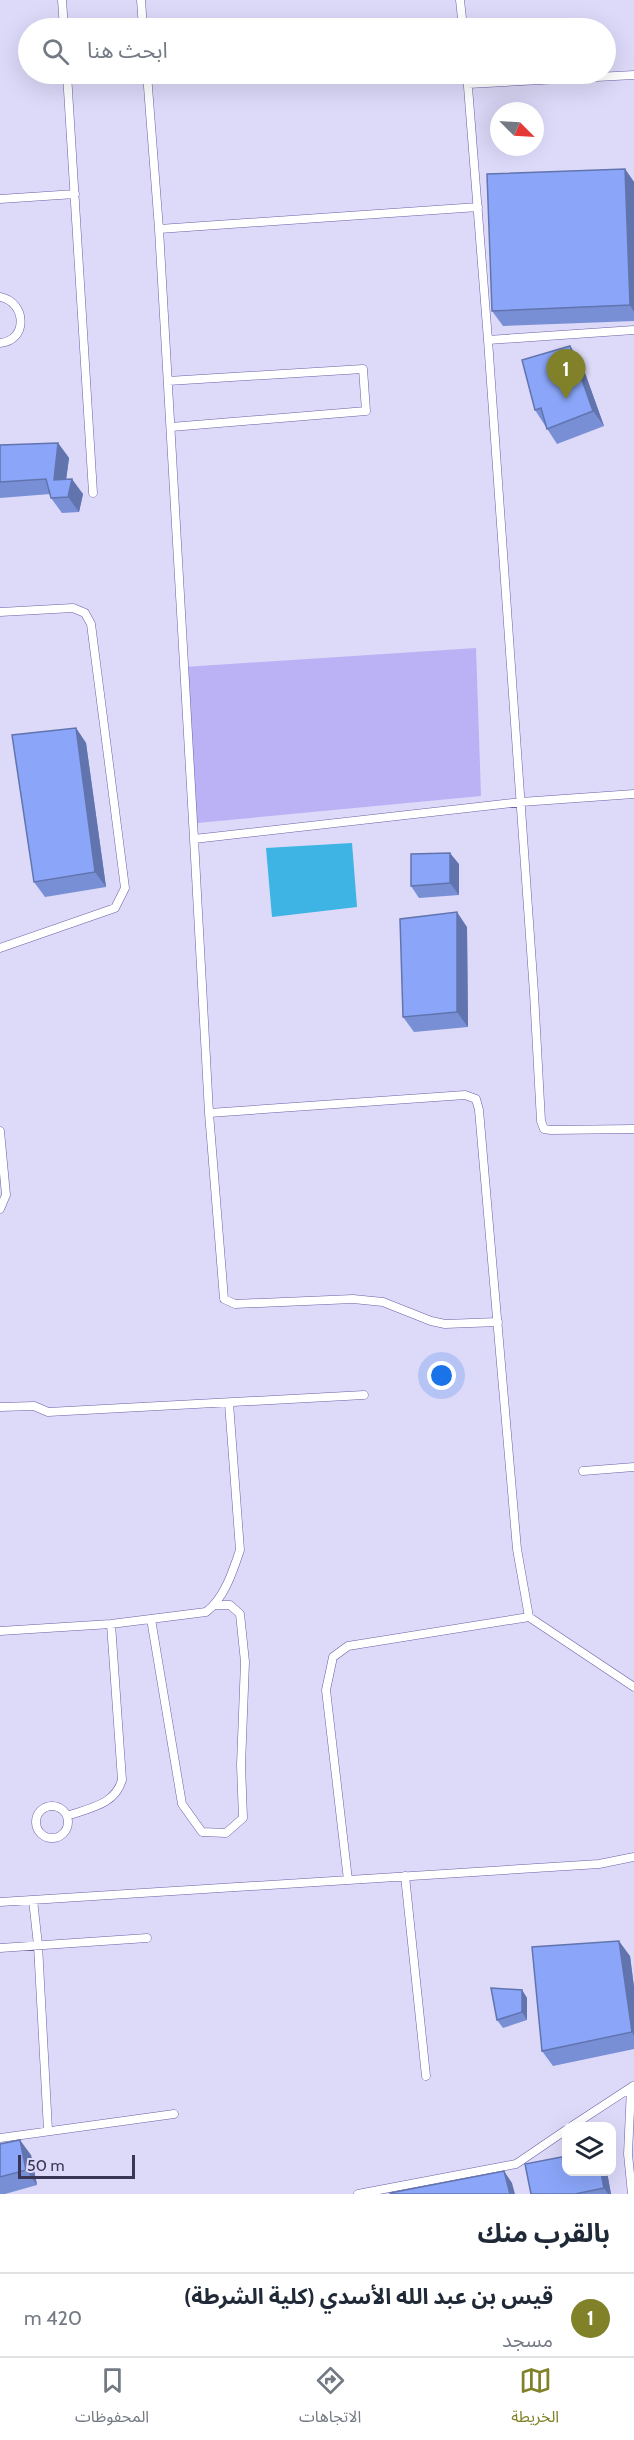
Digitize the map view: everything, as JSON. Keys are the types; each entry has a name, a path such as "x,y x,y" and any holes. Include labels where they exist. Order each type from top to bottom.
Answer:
{"lane":[{"path":"62,0 63,18"},
{"path":"141,0 142,18"},
{"path":"460,0 462,18"},
{"path":"616,76 634,75"},
{"path":"68,84 93,493"},
{"path":"148,84 171,428 209,1113 224,1299 234,1304 353,1299 383,1302 431,1321 445,1324 498,1322"},
{"path":"468,84 544,1128 551,1130 634,1129"},
{"path":"0,199 75,194"},
{"path":"159,229 478,207"},
{"path":"0,297 12,301 18,308 21,318 20,328 14,337 0,342"},
{"path":"488,340 634,330"},
{"path":"168,381 363,369 366,411 171,428"},
{"path":"0,612 73,608 85,613 92,624 125,888 115,908 0,948"},
{"path":"194,840 521,802 634,794"},
{"path":"209,1113 465,1095 476,1099 480,1121 517,1549 529,1617"},
{"path":"0,1131 6,1195 0,1209"},
{"path":"0,1407 34,1406 48,1412 364,1395"},
{"path":"0,1631 111,1624 206,1612 216,1605 235,1566 240,1550 229,1403"},
{"path":"584,1471 634,1467"},
{"path":"151,1619 182,1804 202,1832 226,1833 243,1818 241,1765 245,1662 240,1614 230,1605 216,1605"},
{"path":"348,1880 326,1690 333,1657 348,1646 529,1617 634,1687"},
{"path":"67,1816 108,1802 117,1793 122,1780 111,1624"},
{"path":"54,1805 64,1811 67,1816 67,1827 60,1836 55,1838 44,1837 36,1828 36,1817 43,1808 54,1805"},
{"path":"0,1902 599,1864 634,1857"},
{"path":"405,1876 426,2076"},
{"path":"33,1899 38,1945 48,2130"},
{"path":"0,1948 147,1938"},
{"path":"579,2122 632,2086"},
{"path":"632,2086 628,2154 632,2194"},
{"path":"0,2138 174,2114"},
{"path":"358,2194 516,2163 562,2133"}],"shaded area":[{"path":"476,648 481,796 197,823 184,667"}],"water":[{"path":"352,843 357,907 272,917 266,848"}],"building":[{"path":"625,169 630,305 492,311 487,174"},
{"path":"570,346 593,411 547,429 541,408 535,410 522,360"},
{"path":"58,443 54,480 72,479 68,497 51,498 46,479 0,482 0,445"},
{"path":"76,728 95,872 34,882 12,735"},
{"path":"450,853 450,883 411,886 411,854"},
{"path":"457,912 457,1012 403,1017 400,919"},
{"path":"619,1941 632,2032 542,2051 532,1947"},
{"path":"491,1988 522,1990 522,2012 497,2020"},
{"path":"20,2140 26,2170 0,2177 0,2144"},
{"path":"562,2157 562,2176 602,2176 604,2188 575,2194 531,2194 525,2164"},
{"path":"504,2171 510,2194 390,2193"}],"place":[{"name":"قيس بن عبد الله الأسدي (كلية الشرطة)","path":"566,399"}]}
